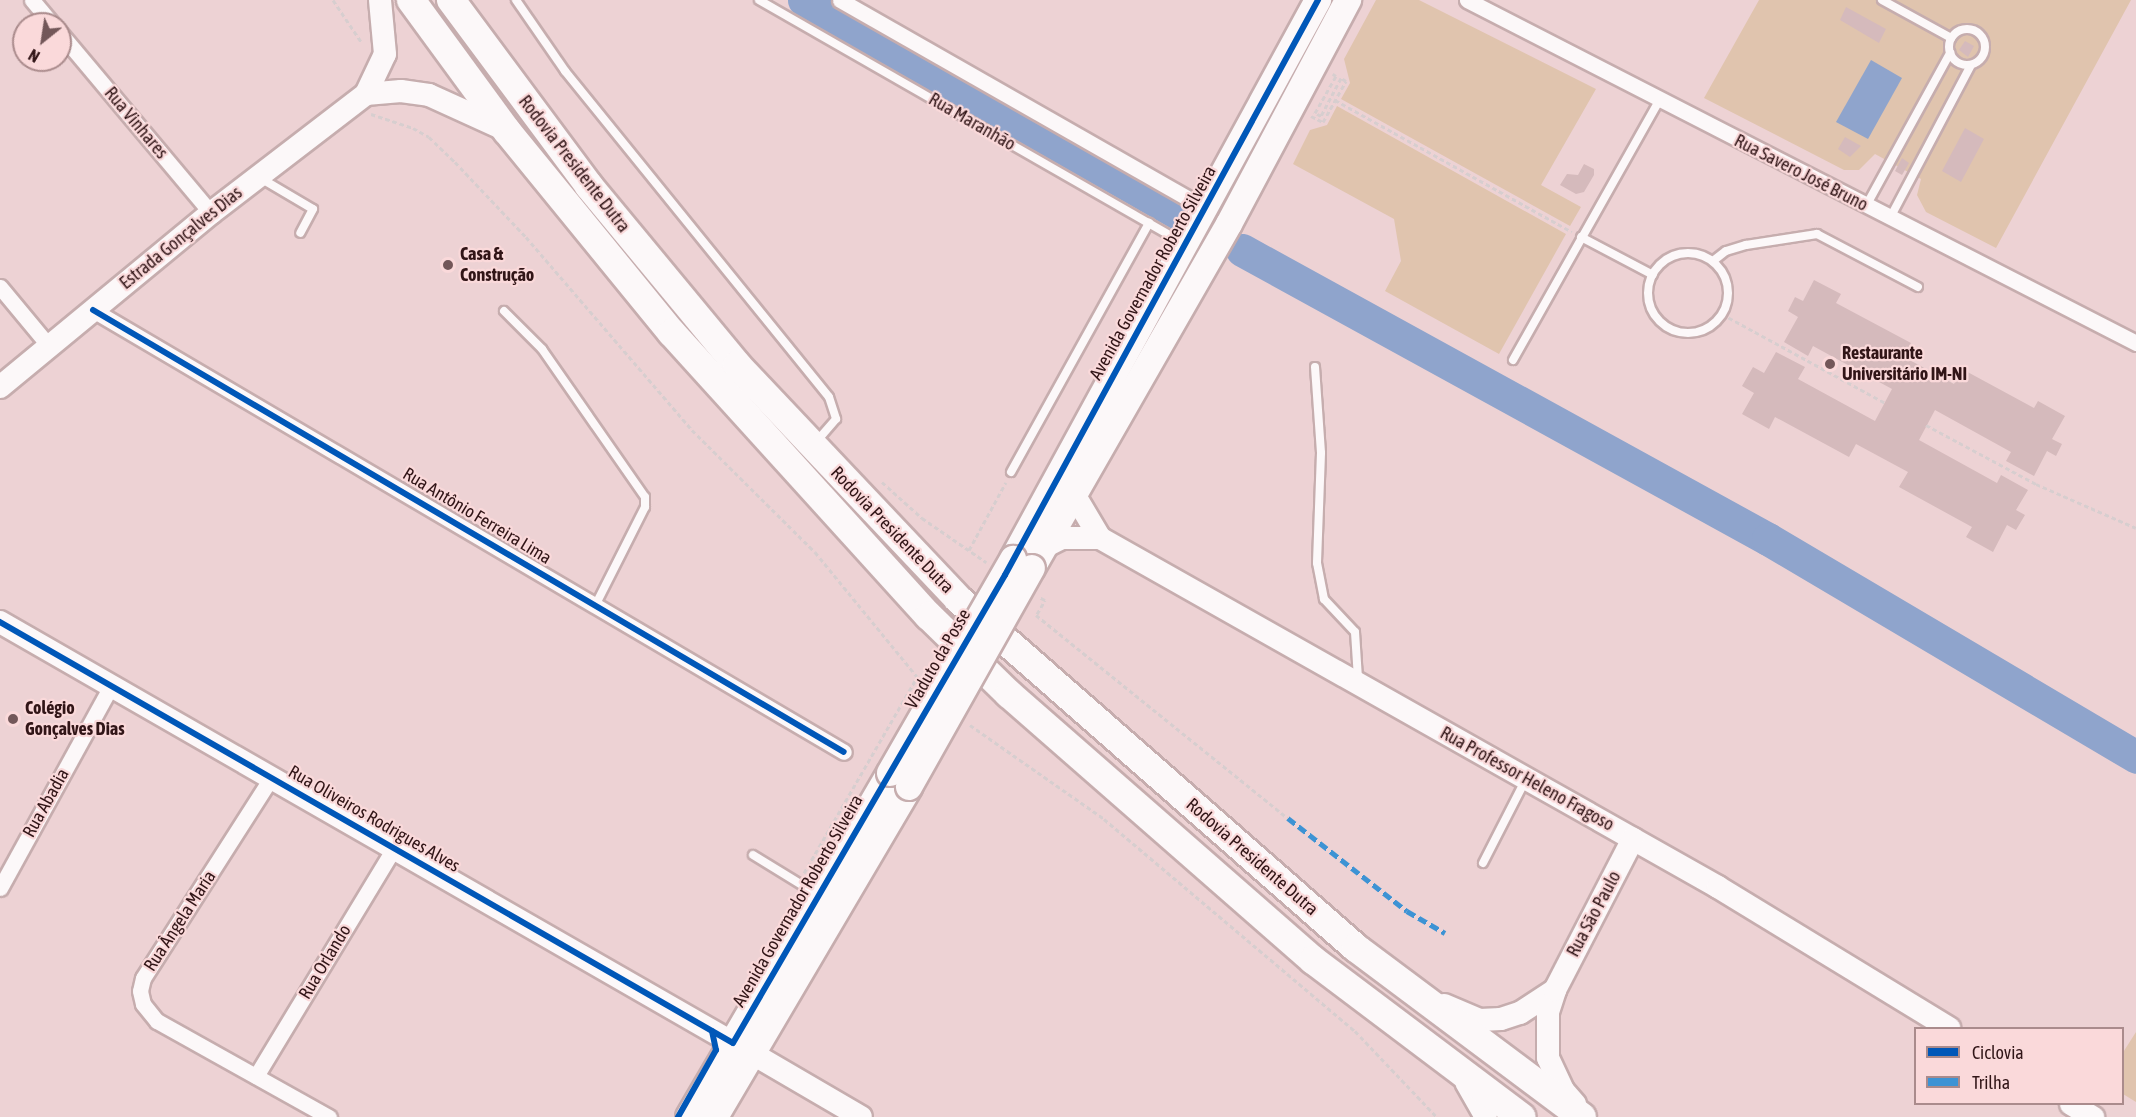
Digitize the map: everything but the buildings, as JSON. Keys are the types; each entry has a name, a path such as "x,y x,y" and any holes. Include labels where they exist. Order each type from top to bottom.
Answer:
{"highway":[{"name":"Rodovia Presidente Dutra","path":"411,0 507,131 679,341 929,616 1009,694 1313,960 1462,1075 1521,1117"},
{"name":"Rodovia Presidente Dutra","path":"451,0 589,186 737,365 938,579 1035,670 1398,981 1584,1117"}],"main road":[{"name":"Avenida Governador Roberto Silveira","path":"1023,564 1185,244 1318,0"},
{"path":"1023,564 1046,546 1075,496 1229,224 1348,0"},
{"name":"Viaduto da Posse","path":"899,780 1023,564"},
{"name":"Avenida Governador Roberto Silveira","path":"715,1117 808,889 899,780"},
{"name":"Avenida Governador Roberto Silveira","path":"689,1117 743,1048 899,780"}],"street":[{"path":"32,0 42,12"},
{"name":"Estrada Gonçalves Dias","path":"0,387 211,213 362,97 385,54 381,0"},
{"path":"840,0 1205,208"},
{"name":"Rua Savero José Bruno","path":"1467,0 1659,101 2136,343"},
{"name":"Rua Vinhares","path":"72,47 211,213"},
{"path":"362,97 400,91 429,95 507,131"},
{"path":"0,287 49,346"},
{"name":"Rua Antônio Ferreira Lima","path":"93,310 844,752"},
{"name":"Rua Professor Heleno Fragoso","path":"1075,496 1101,538"},
{"name":"Rua Professor Heleno Fragoso","path":"1046,546 1073,536 1101,538 1357,686 1633,839 1945,1027"},
{"name":"Rua Oliveiros Rodrigues Alves","path":"0,622 861,1117"},
{"name":"Rua Abadia","path":"0,888 111,686"},
{"name":"Rua Ângela Maria","path":"271,778 143,978 140,991 143,1004 157,1020 329,1117"},
{"name":"Rua São Paulo","path":"1584,1117 1563,1090 1548,1058 1545,1033 1555,990 1633,839"},
{"name":"Rua Orlando","path":"256,1076 394,848"},
{"path":"1398,981 1462,1015 1490,1021 1520,1012 1555,990"},
{"path":"1462,1075 1486,1117"},
{"path":"2073,1105 2093,1117"}],"lane":[{"path":"516,0 565,71 830,397 836,418 812,446"},
{"name":"Rua Maranhão","path":"759,0 1185,244"},
{"path":"1882,0 1951,38"},
{"path":"1890,218 1971,65 1983,56 1983,37 1967,28 1951,38"},
{"path":"1866,206 1950,53 1951,38"},
{"path":"1950,53 1956,62 1971,65"},
{"path":"1513,360 1659,101"},
{"path":"258,177 313,209 300,233"},
{"path":"1011,472 1149,223"},
{"path":"1713,261 1726,251 1746,245 1816,234 1918,287"},
{"path":"1581,237 1653,275"},
{"path":"1689,253 1713,261 1728,284 1729,297 1722,314 1707,329 1694,333 1668,328 1651,308 1648,294 1653,275 1665,260 1676,254 1689,253"},
{"path":"504,311 542,349 645,496 645,507 596,604"},
{"path":"1315,367 1321,453 1317,563 1324,599 1355,632 1357,686"},
{"path":"1483,863 1526,778"},
{"path":"753,855 808,889"}],"path":[{"path":"333,0 366,49"},
{"path":"1314,115 1320,116 1341,78 1346,81 1323,123 1314,115 1310,110 1331,73"},
{"path":"1314,115 1336,76"},
{"path":"362,97 373,117 397,122 429,137 455,162 526,237 692,430 815,552 917,677 808,889"},
{"path":"1335,100 1581,237"},
{"path":"1722,314 1885,403"},
{"path":"1926,425 2036,484 2136,528"},
{"path":"969,551 1011,472"},
{"path":"881,481 922,518 985,562"},
{"path":"1036,615 1288,818"},
{"path":"977,730 1104,819 1355,1031 1437,1117"}],"shaded area":[{"path":"1376,0 1419,0 1596,89 1541,185 1581,207 1570,226 1341,99 1350,83 1344,59"},
{"path":"1759,0 2131,0 1996,248 1926,212 1917,195 1921,179 1875,154 1859,170 1844,170 1704,98"},
{"path":"1337,106 1566,234 1499,354 1385,291 1401,261 1394,219 1293,164 1310,130 1327,125"},
{"path":"2136,1032 2136,1102 2124,1095 2124,1051"}],"water":[{"path":"1871,60 1902,78 1868,139 1836,122"}],"waterway":[{"path":"804,0 1179,214"},
{"path":"1242,250 1768,539 2136,757"}],"marked path":[{"path":"1288,818 1407,911 1445,933"}],"cycle path":[{"path":"0,622 733,1043 1005,575 1318,0"},
{"path":"93,310 844,752"},
{"path":"678,1117 716,1050 712,1031"}],"place":[{"name":"Casa & Construção","path":"448,265"},
{"name":"Restaurante Universitário IM-NI","path":"1830,364"},
{"name":"Colégio Gonçalves Dias","path":"13,719"}]}
